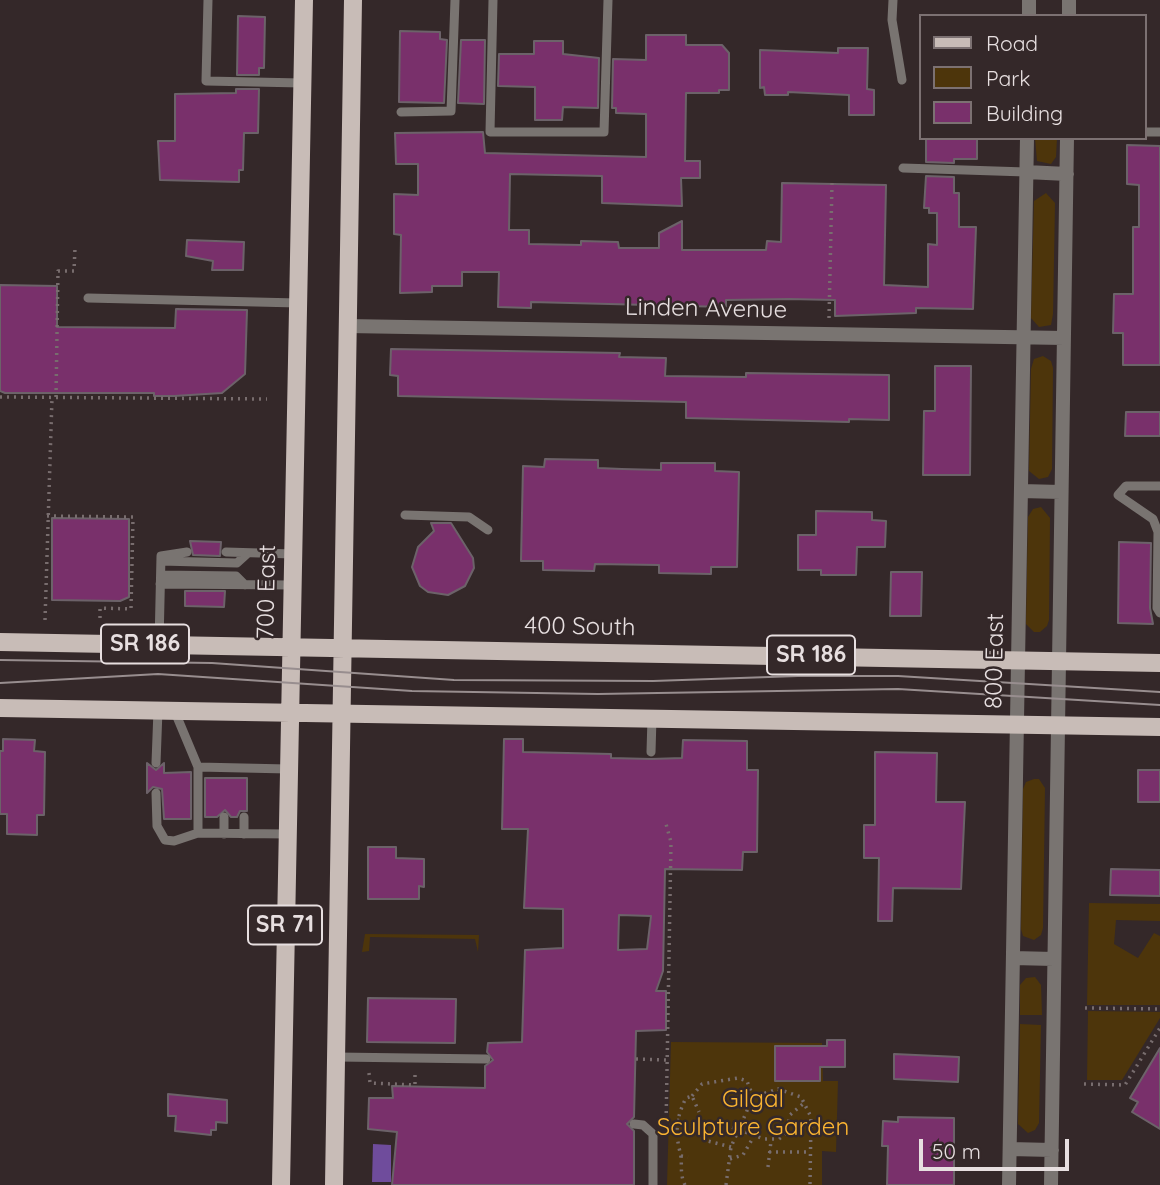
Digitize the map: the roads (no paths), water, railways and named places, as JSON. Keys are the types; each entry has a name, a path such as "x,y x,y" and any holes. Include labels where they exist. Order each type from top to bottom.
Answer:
{"main road":[{"name":"700 East","path":"281,1185 304,0"},
{"path":"344,649 353,0"},
{"name":"400 South","path":"0,642 1018,658 1160,663"},
{"name":"SR 71","path":"334,1185 344,649"},
{"path":"0,708 1160,727"}],"street":[{"name":"800 East","path":"1009,1185 1027,140"},
{"path":"1051,1185 1067,140"},
{"path":"1026,172 1067,174"},
{"name":"Linden Avenue","path":"347,326 1064,338"},
{"path":"1021,491 1061,492"},
{"path":"1013,958 1054,959"},
{"path":"1010,1149 1052,1150"}],"lane":[{"path":"208,0 206,80 302,83"},
{"path":"401,111 451,111 455,0"},
{"path":"493,0 490,132 604,132 608,0"},
{"path":"893,0 892,20 902,80"},
{"path":"903,169 1026,172"},
{"path":"88,298 298,303"},
{"path":"1160,486 1126,486 1118,495 1153,519 1158,532 1157,608 1160,613"},
{"path":"405,514 469,517 488,530"},
{"path":"159,644 161,555 187,552"},
{"path":"226,552 293,554"},
{"path":"161,561 237,563 248,553"},
{"path":"160,580 293,585"},
{"path":"156,763 166,710"},
{"path":"166,710 198,767 198,833"},
{"path":"651,752 652,718"},
{"path":"198,767 225,773 288,769"},
{"path":"156,793 157,826 162,836 174,841 198,833 287,834"},
{"path":"224,817 224,834"},
{"path":"244,817 244,834"},
{"path":"337,1057 486,1059"},
{"path":"634,1124 643,1125 653,1134 653,1185"}],"tram line":[{"path":"0,660 212,663 454,680 653,681 898,676 1160,692"},
{"path":"0,683 158,674 412,691 598,694 898,689 1160,705"}],"park label":[{"name":"Gilgal Sculpture Garden","path":"753,1114"}]}
